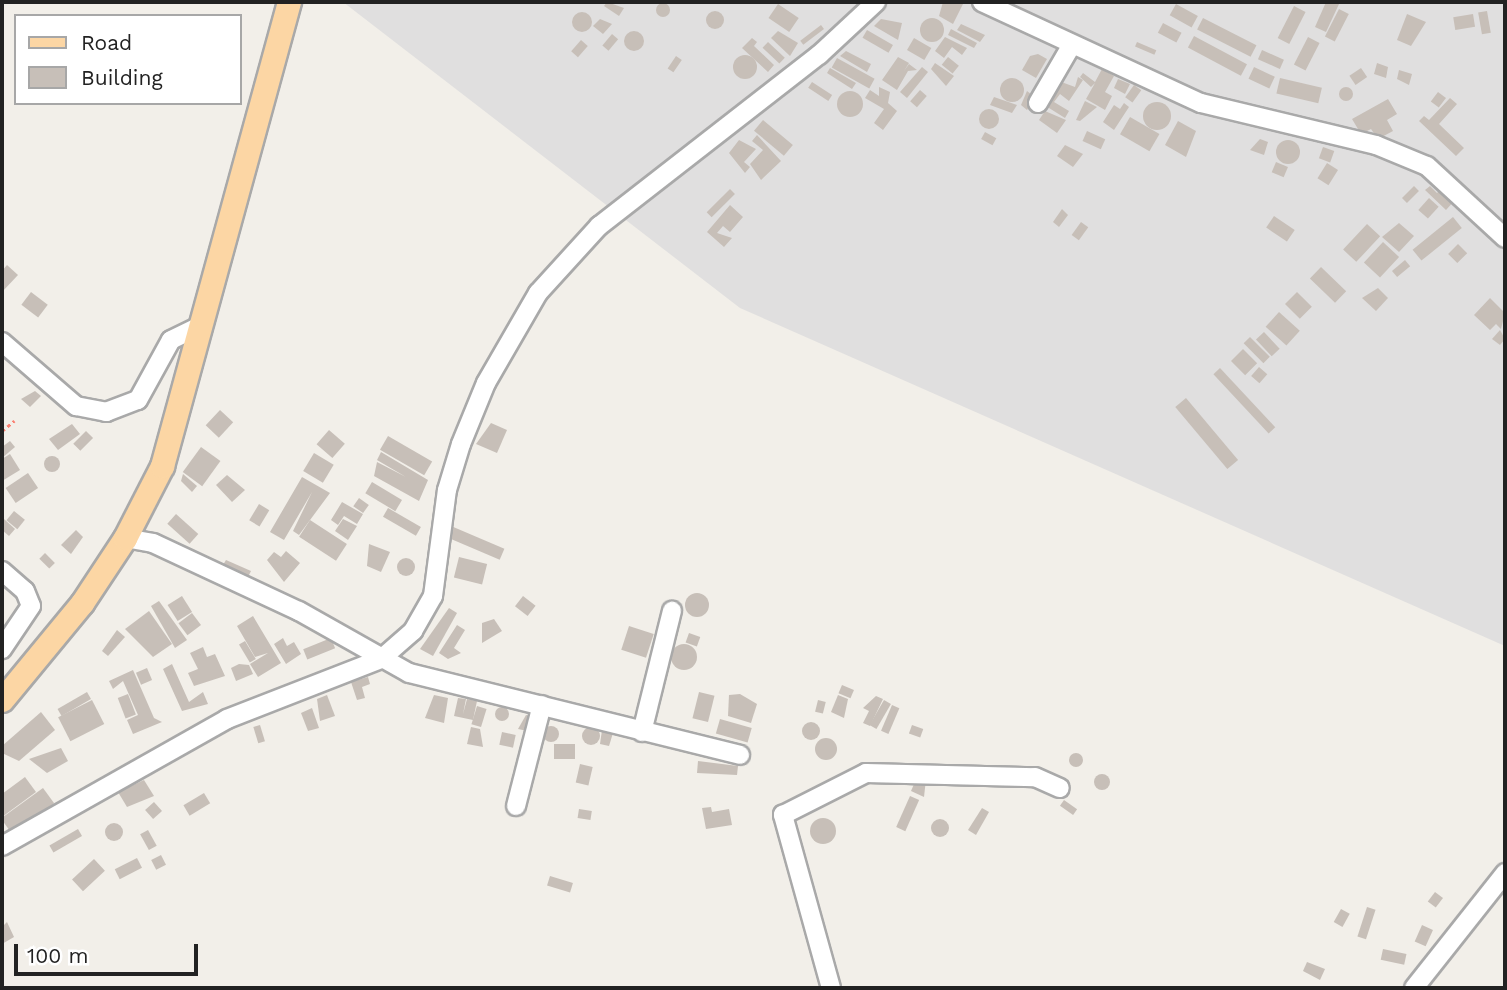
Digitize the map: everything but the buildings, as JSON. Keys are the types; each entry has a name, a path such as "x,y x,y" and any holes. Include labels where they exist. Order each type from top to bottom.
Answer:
{"main road":[{"path":"2,700 82,603 125,538 162,466 289,2"}],"street":[{"path":"2,846 227,719 381,659 413,631 430,604 452,471 486,383 538,293 599,226 819,55 876,2"},
{"path":"982,2 1071,46 1201,103 1376,145 1427,166 1464,205 1505,237"},
{"path":"1038,103 1071,46"},
{"path":"2,342 76,406 106,412 138,400 171,340 200,326"},
{"path":"125,538 153,543 289,607 409,673 740,755"},
{"path":"2,571 25,592 31,606 2,649"},
{"path":"642,732 672,611"},
{"path":"516,806 542,705"},
{"path":"831,988 783,816 866,773 1035,777 1060,788"},
{"path":"1414,988 1505,873"}],"path":[{"path":"2,431 13,421"}],"shaded area":[{"path":"343,2 1505,2 1505,646 740,308"}]}
